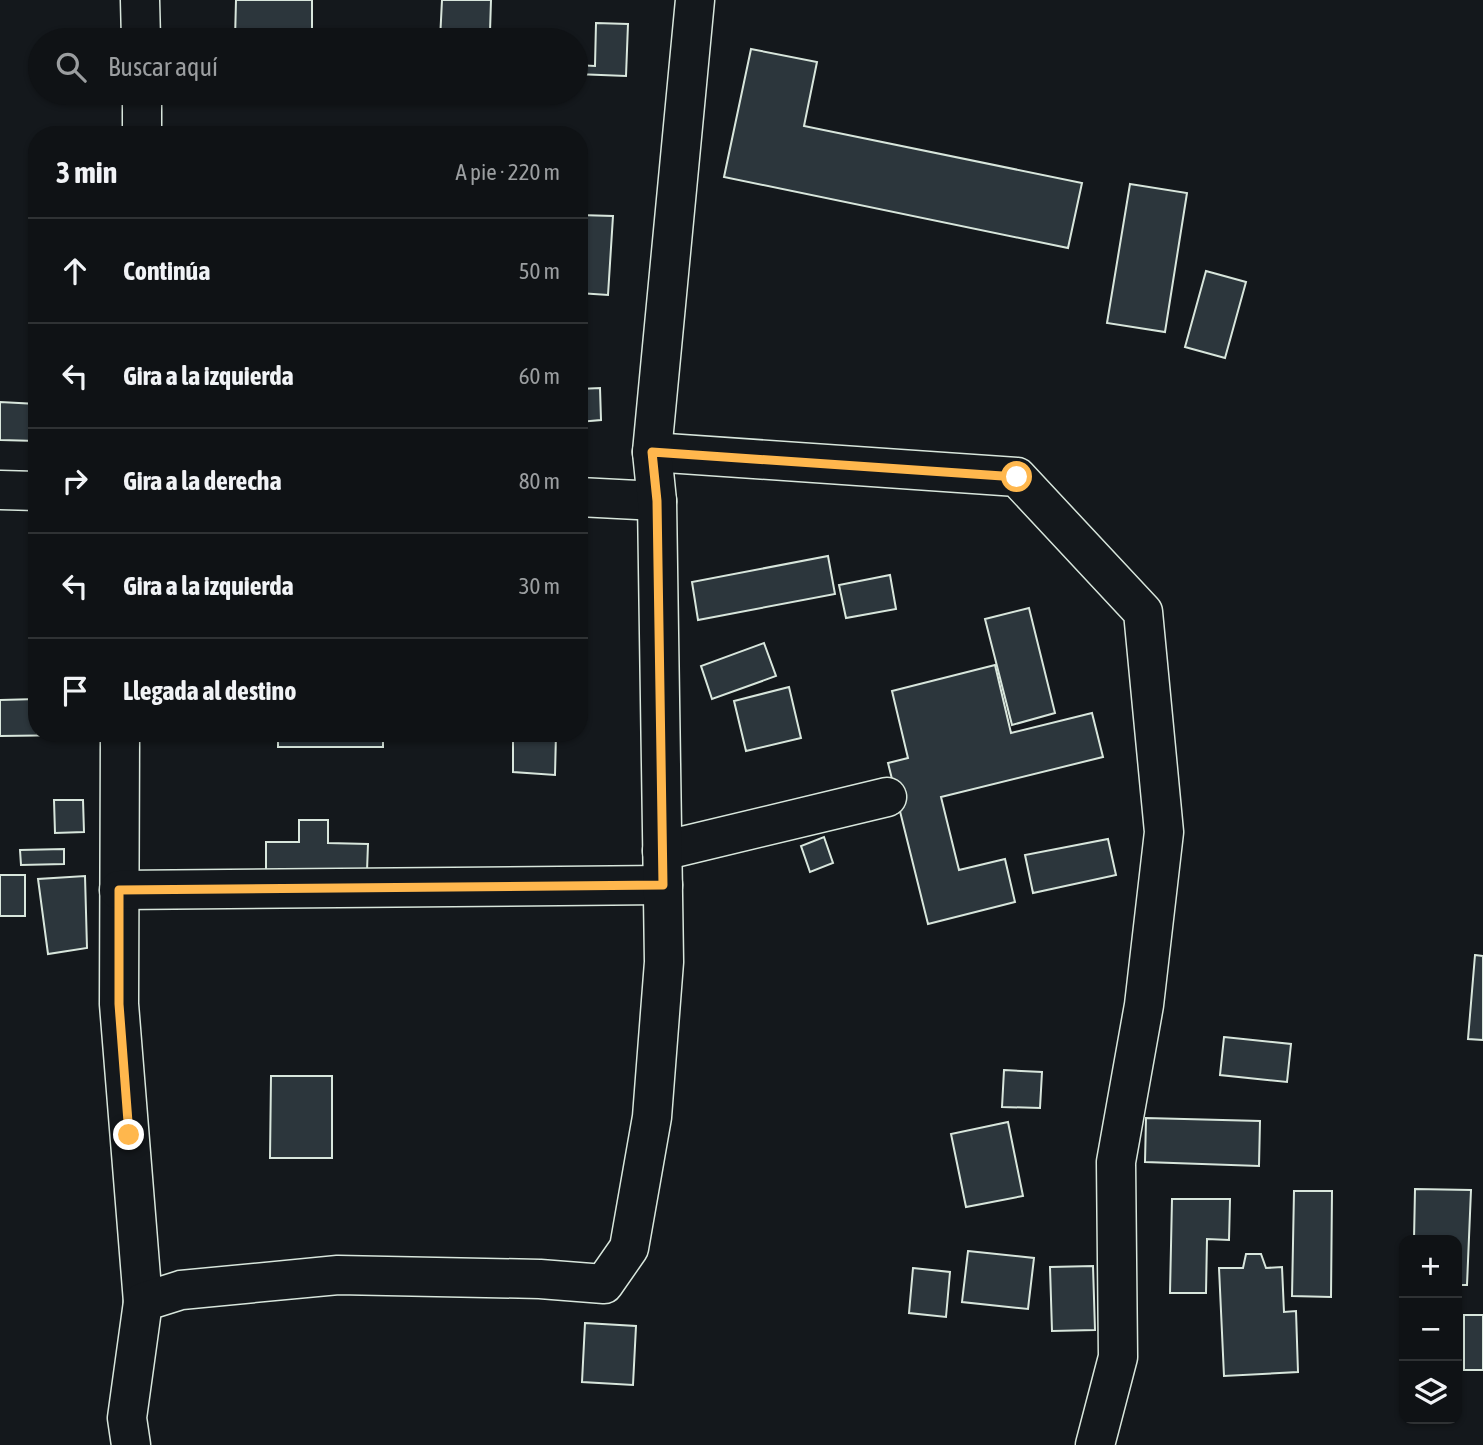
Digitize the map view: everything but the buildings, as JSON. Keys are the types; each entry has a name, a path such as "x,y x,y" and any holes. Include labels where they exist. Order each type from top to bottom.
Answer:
{"street":[{"path":"141,0 141,28"},
{"path":"143,1302 181,1290 338,1275 540,1279 604,1284 629,1248 652,1117 664,962 657,501 652,452 695,0"},
{"path":"142,105 142,126"},
{"path":"652,452 1017,477 1143,611 1164,832 1144,1005 1116,1162 1118,1357 1095,1445"},
{"path":"0,490 28,491"},
{"path":"588,497 657,501"},
{"path":"120,742 119,1004 143,1302 127,1418 131,1445"},
{"path":"119,890 662,868 887,797"}],"route":[{"path":"129,1135 119,1004 119,890 663,885 657,501 652,452 1017,477"}]}
